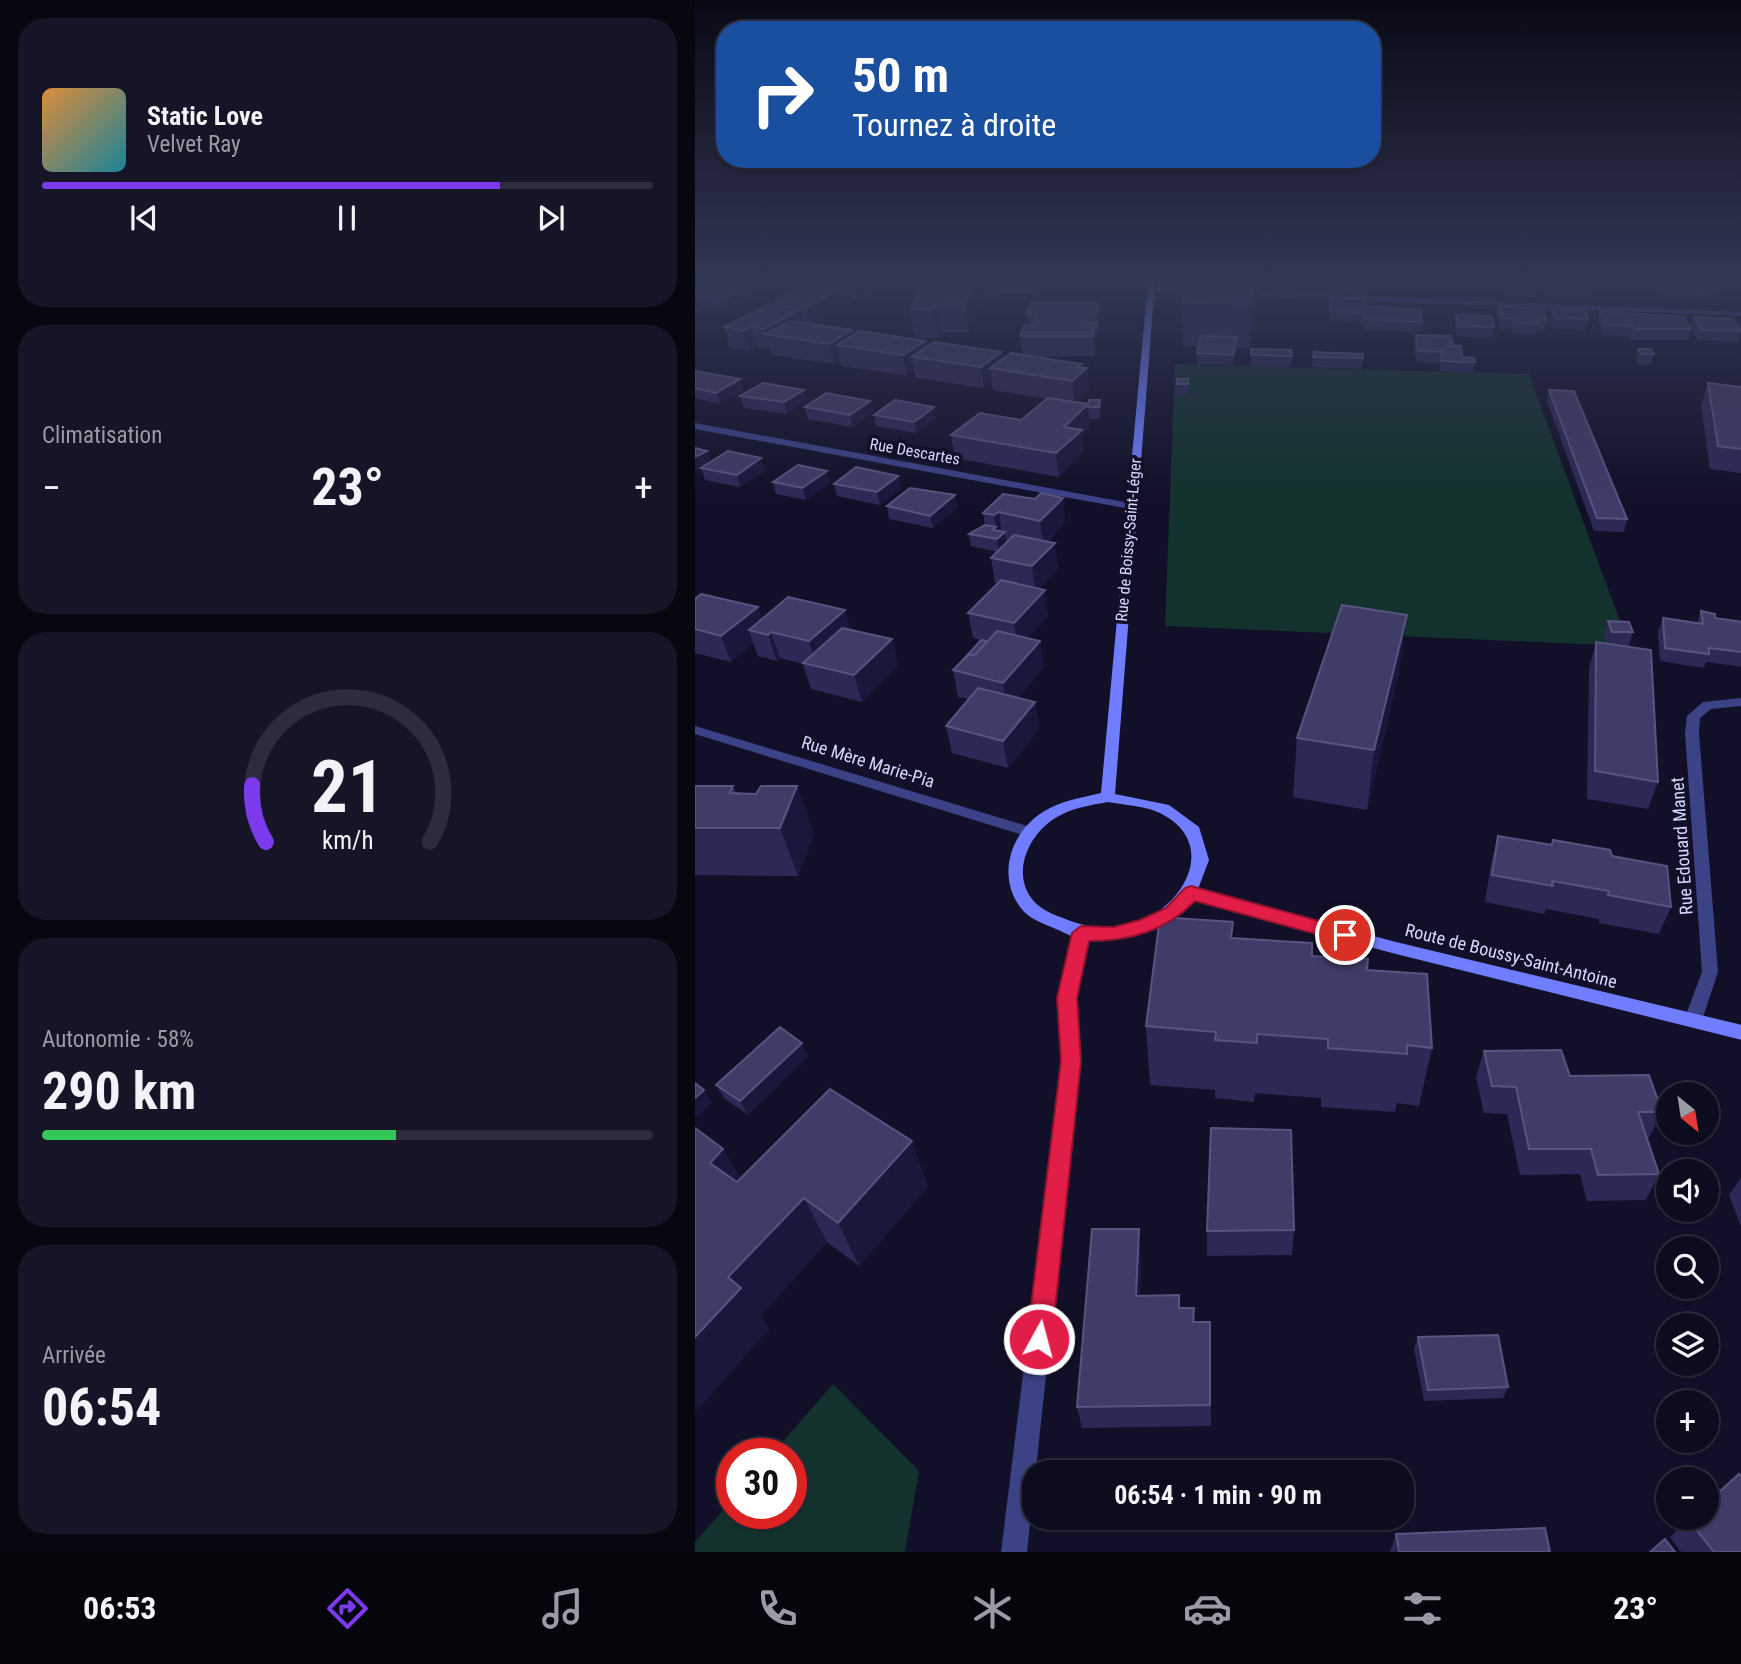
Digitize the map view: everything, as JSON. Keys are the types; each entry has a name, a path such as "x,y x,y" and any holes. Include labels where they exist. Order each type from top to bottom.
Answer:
{"main road":[{"name":"Rue de Boissy-Saint-Léger","path":"1108,797 1130,506 1145,354"},
{"path":"1108,797 1159,805 1179,817 1194,833 1202,852 1201,873 1191,893 1172,912 1145,926 1114,934 1081,933 1054,925 1032,911 1018,893 1013,872 1017,851 1029,832 1050,814 1078,803 1108,797"},
{"name":"Route de Boussy-Saint-Antoine","path":"1191,893 1396,948 1741,1033"}],"street":[{"name":"Rue Descartes","path":"695,426 1130,506"},
{"name":"Rue Edouard Manet","path":"1693,1020 1711,972 1692,733 1694,716 1708,705 1741,702"},
{"name":"Rue Mère Marie-Pia","path":"695,730 1029,832"},
{"path":"1015,1552 1071,1061 1067,998 1081,933"}],"green space":[{"path":"1175,364 1529,374 1629,646 1165,626"},
{"path":"833,1384 919,1471 905,1552 695,1552 695,1542 716,1518 716,1529 807,1529 807,1438 786,1438"}],"building":[{"path":"916,354 998,354 981,367 912,357"},
{"path":"1009,354 1020,354 1081,364 1077,367 1087,368 1072,381 990,368"},
{"path":"1292,354 1292,356 1251,355"},
{"path":"1314,354 1363,354 1363,358 1313,357"},
{"path":"1462,354 1462,357 1474,358 1475,362 1442,361 1441,355"},
{"path":"695,371 740,379 716,393 695,388"},
{"path":"1177,379 1188,379 1188,384 1177,384"},
{"path":"763,383 804,390 784,402 740,396"},
{"path":"1708,383 1742,387 1742,449 1718,446"},
{"path":"1549,390 1574,391 1627,519 1597,518"},
{"path":"826,393 870,401 850,415 805,407"},
{"path":"1048,398 1088,404 1064,427 1082,430 1056,453 951,435 980,413 1021,420"},
{"path":"895,400 934,407 914,422 874,415"},
{"path":"1089,400 1100,400 1099,407 1088,407"},
{"path":"695,448 707,451 695,457"},
{"path":"728,451 761,458 737,475 701,468"},
{"path":"798,465 827,471 802,488 773,482"},
{"path":"856,467 898,476 877,492 834,484"},
{"path":"910,488 955,495 930,516 887,506"},
{"path":"1041,493 1063,498 1040,521 999,512 994,515 983,513 1003,494 1035,499"},
{"path":"985,525 1005,532 997,539 969,534"},
{"path":"1014,535 1055,543 1032,566 991,558"},
{"path":"1001,580 1045,590 1014,623 968,613"},
{"path":"701,594 758,607 721,636 695,629 695,599"},
{"path":"788,597 845,610 809,641 749,630"},
{"path":"1342,605 1407,615 1374,750 1297,738"},
{"path":"1701,611 1715,614 1715,618 1742,622 1742,652 1709,648 1709,654 1665,648 1663,618 1703,624"},
{"path":"1608,621 1629,622 1633,632 1612,632"},
{"path":"842,628 892,639 854,675 803,663"},
{"path":"997,631 1040,641 1003,683 953,670 969,654 975,655"},
{"path":"981,640 987,641 975,655 969,654 963,660"},
{"path":"1596,642 1651,650 1658,782 1595,771"},
{"path":"978,688 1035,702 1003,741 946,726"},
{"path":"695,786 733,786 730,793 756,794 761,786 797,786 780,828 695,828"},
{"path":"1498,836 1552,845 1553,840 1610,850 1612,856 1667,866 1671,907 1608,895 1609,891 1552,881 1553,886 1492,875"},
{"path":"1160,917 1233,922 1231,938 1312,943 1312,956 1368,959 1367,970 1427,974 1432,1048 1407,1045 1407,1054 1328,1048 1328,1039 1257,1034 1257,1043 1215,1040 1216,1032 1146,1026"},
{"path":"780,1027 802,1043 740,1101 716,1085"},
{"path":"1561,1050 1570,1076 1649,1075 1656,1095 1656,1112 1638,1112 1656,1165 1656,1174 1598,1175 1591,1149 1529,1149 1516,1087 1492,1086 1484,1051"},
{"path":"695,1083 704,1090 695,1098"},
{"path":"830,1089 912,1141 838,1223 804,1198 728,1277 741,1288 695,1337 695,1128 723,1149 710,1163 737,1182"},
{"path":"1211,1128 1291,1130 1294,1230 1207,1231"},
{"path":"1092,1229 1139,1229 1136,1296 1179,1295 1179,1308 1194,1308 1193,1322 1210,1322 1210,1405 1077,1407"},
{"path":"1498,1335 1508,1387 1428,1390 1418,1337"},
{"path":"1739,1474 1742,1477 1742,1552 1714,1552 1697,1530 1719,1530 1719,1492"},
{"path":"1545,1528 1550,1552 1399,1552 1396,1534"},
{"path":"1665,1539 1675,1552 1650,1552"}],"route":[{"path":"1039,1339 1071,1061 1067,998 1081,933 1114,934 1145,926 1172,912 1191,893 1345,935"}]}
